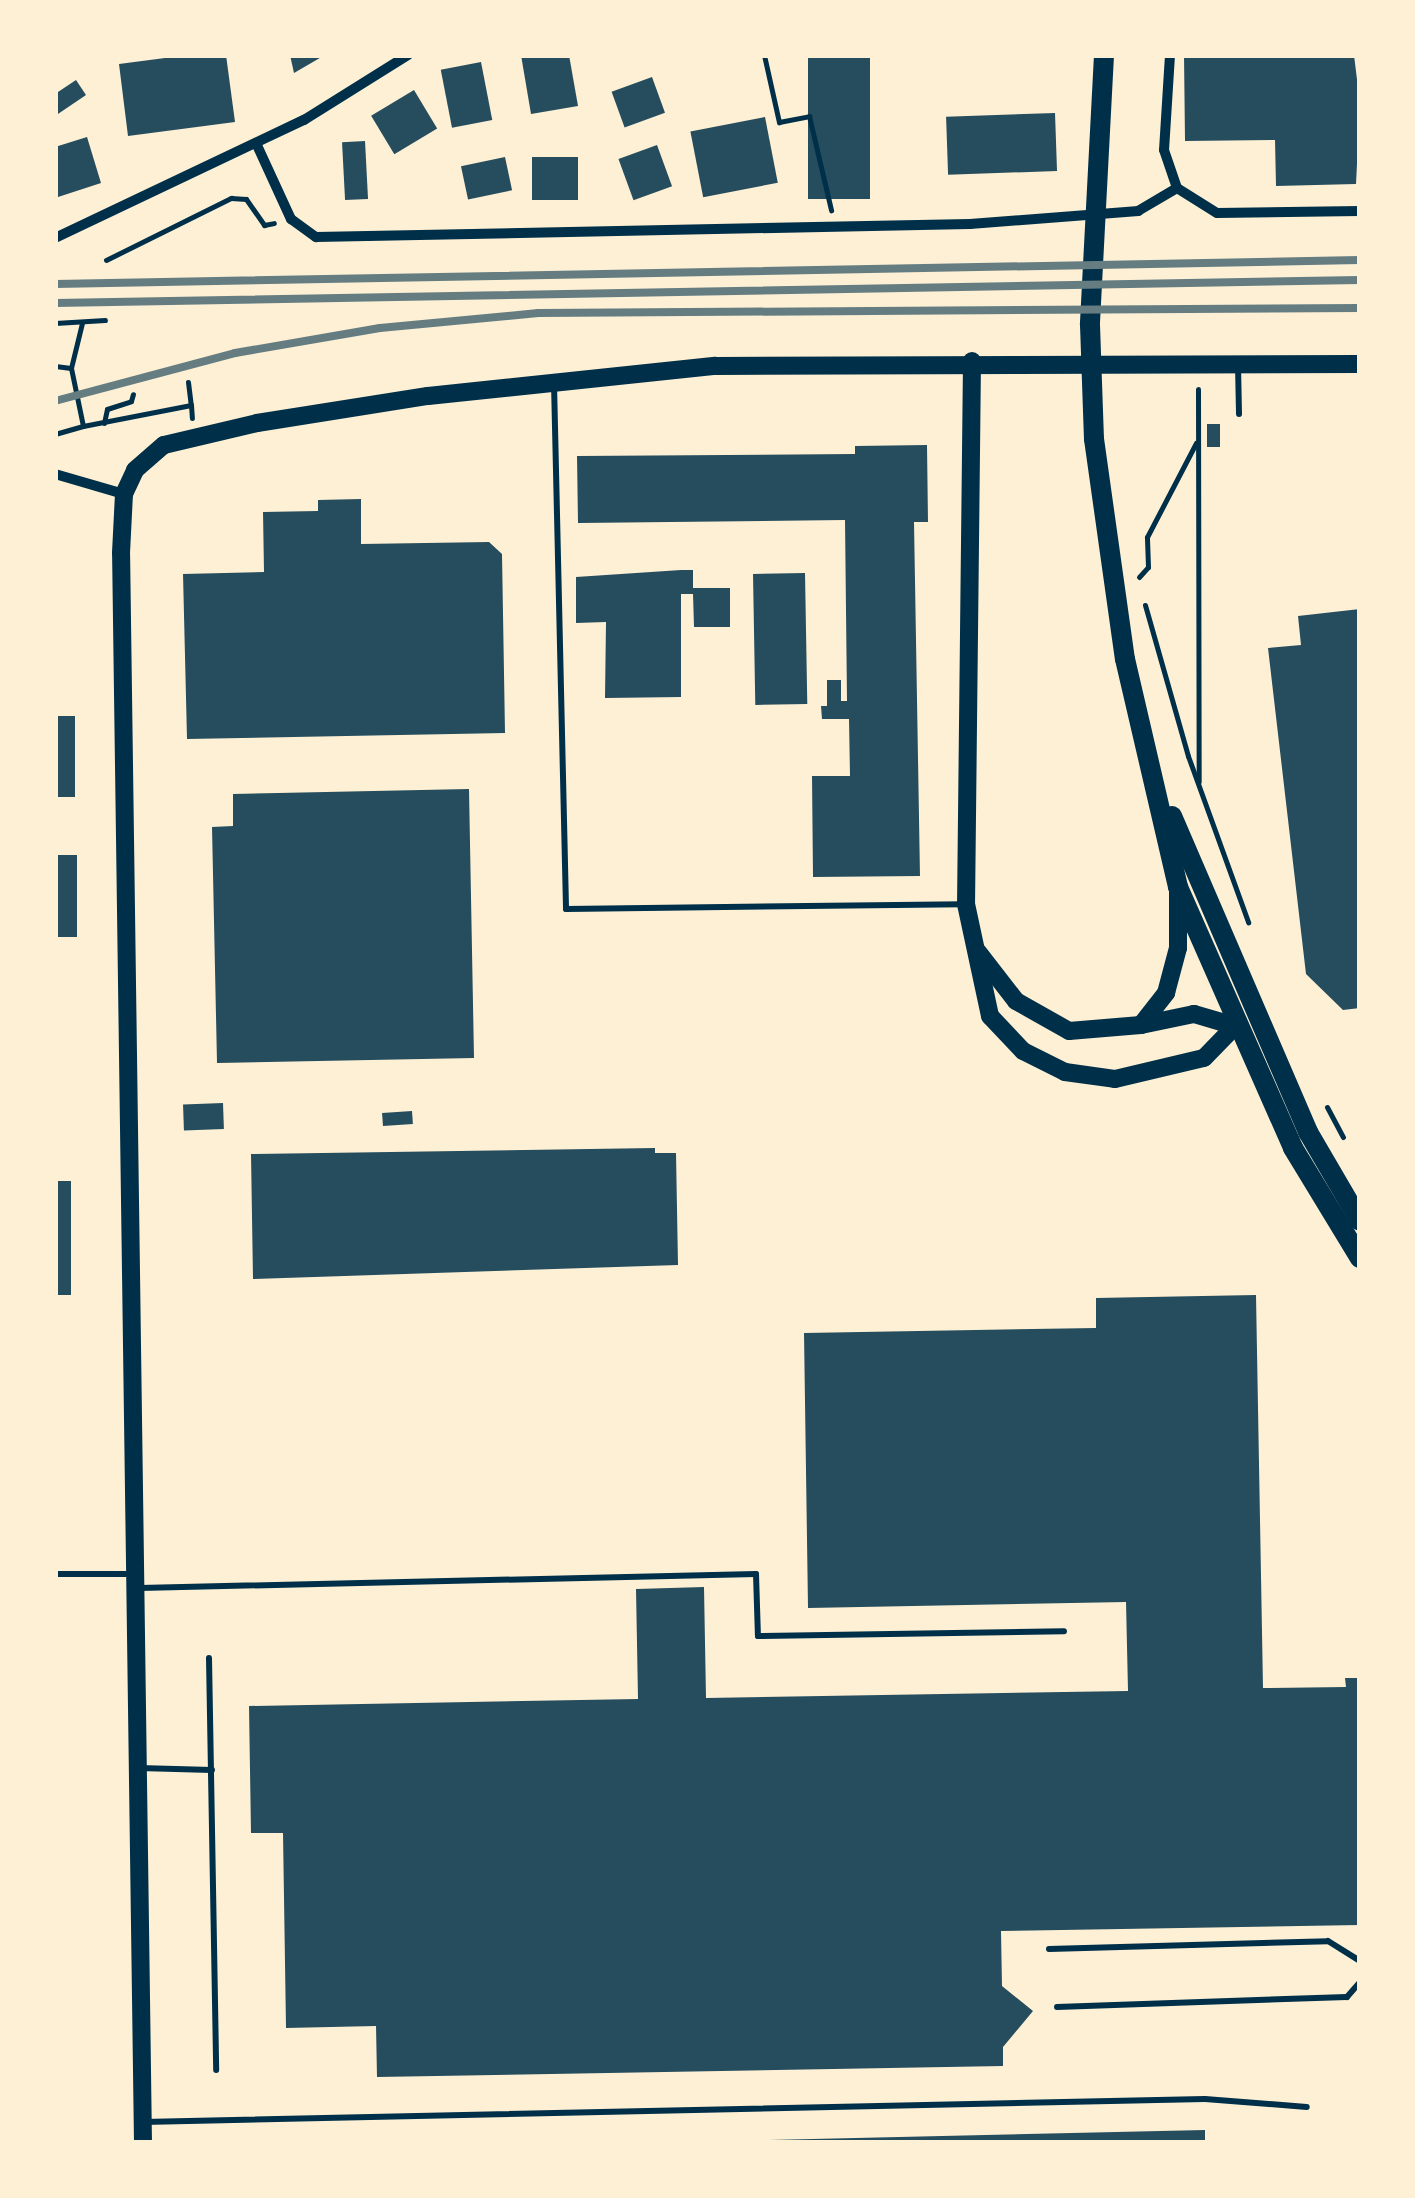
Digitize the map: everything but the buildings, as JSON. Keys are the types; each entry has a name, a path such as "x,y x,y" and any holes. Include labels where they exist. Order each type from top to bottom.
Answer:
{"main road":[{"path":"1104,55 1090,325 1105,527 1125,658 1178,887 1235,1026 1294,1148 1360,1258"},
{"path":"1157,786 1308,1132 1360,1222"}],"street":[{"path":"55,238 256,143 408,55"},
{"path":"1170,55 1164,150 1177,188 1217,213 1360,211"},
{"path":"256,143 291,218 316,238 834,227 1138,211 1177,188"},
{"path":"972,361 966,904 975,948 990,1016 1023,1052 1065,1072 1115,1079 1163,1072 1204,1058 1235,1026 1194,1014 1141,1025 1068,1031 1016,1001 975,948"},
{"path":"142,2143 124,494 146,456 195,436 554,382 715,366 972,361 1360,364"},
{"path":"55,474 124,494"},
{"path":"1141,1025 1166,993 1178,948 1178,887"}],"lane":[{"path":"1238,364 1240,414"},
{"path":"554,382 566,909 966,904"},
{"path":"55,1574 137,1581 756,1574 758,1636 1064,1631"},
{"path":"209,1658 216,2070"},
{"path":"139,1768 212,1770"},
{"path":"1049,1949 1328,1941 1360,1961"},
{"path":"1057,2007 1348,1997 1360,1982"},
{"path":"142,2122 1206,2099 1307,2107"}],"path":[{"path":"764,55 779,122 810,116 834,227"},
{"path":"106,260 230,198 246,199 264,225"},
{"path":"55,324 105,320"},
{"path":"82,322 71,368 83,426"},
{"path":"1198,363 1199,785"},
{"path":"55,366 71,368"},
{"path":"188,382 195,436"},
{"path":"104,423 107,409 131,402 133,394"},
{"path":"55,434 191,405"},
{"path":"1139,577 1148,567 1147,537 1198,440"},
{"path":"1136,561 1159,666 1252,934"},
{"path":"1322,1097 1349,1148"}],"railway":[{"path":"55,284 1360,260"},
{"path":"55,303 1360,280"},
{"path":"55,401 235,353 380,328 538,313 1360,308"}]}
